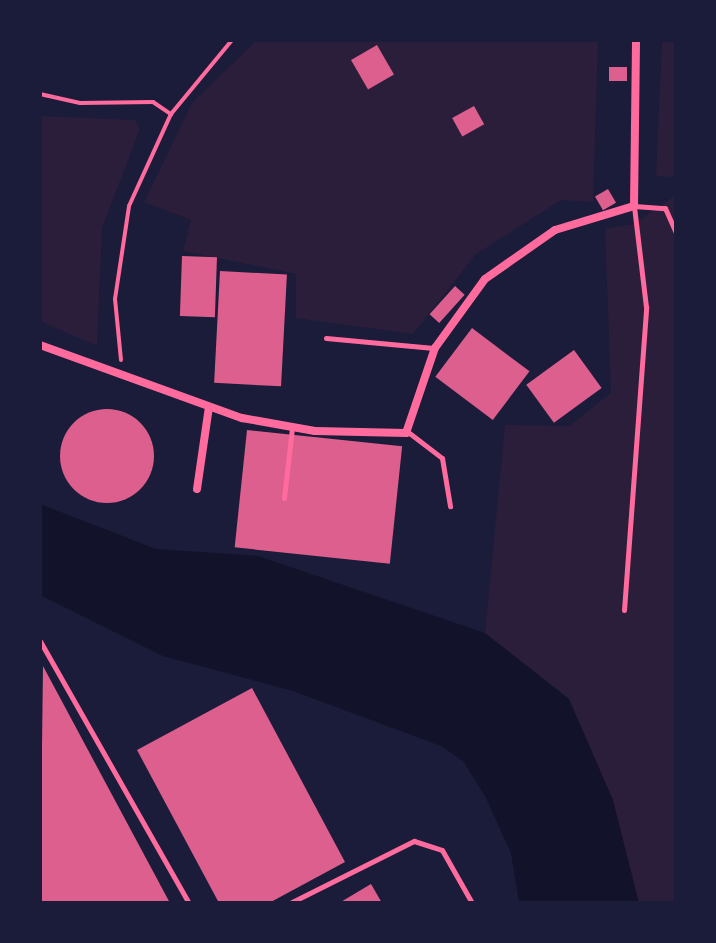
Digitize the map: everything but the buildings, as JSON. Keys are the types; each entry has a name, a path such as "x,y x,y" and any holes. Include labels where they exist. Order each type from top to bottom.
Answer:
{"street":[{"path":"40,345 209,407 292,428 408,432 435,348 467,301 518,252 555,230 634,206 636,40"},
{"path":"197,489 209,407"}],"lane":[{"path":"624,610 646,307 634,206 665,208 676,233"},
{"path":"326,338 435,348"},
{"path":"284,498 292,428"},
{"path":"408,432 442,458 450,506"},
{"path":"40,641 189,903"},
{"path":"290,903 414,841 442,850 472,903"}],"path":[{"path":"118,345 115,299 129,206 171,114 232,40"},
{"path":"40,94 80,103 153,102 171,114"}],"shaded area":[{"path":"257,40 598,40 593,202 561,200 476,254 413,334 296,318 296,274 183,251 191,220 144,202 192,103"},
{"path":"662,40 676,40 676,177 656,176"},
{"path":"40,116 135,120 140,129 102,228 97,346 40,321"},
{"path":"676,195 676,903 639,903 569,699 485,633 505,425 569,426 611,393 605,229 634,224"},
{"path":"40,504 156,549 258,556 485,633 569,699 613,800 639,903 519,903 511,853 485,796 463,761 441,746 293,691 163,656 40,595"}]}
